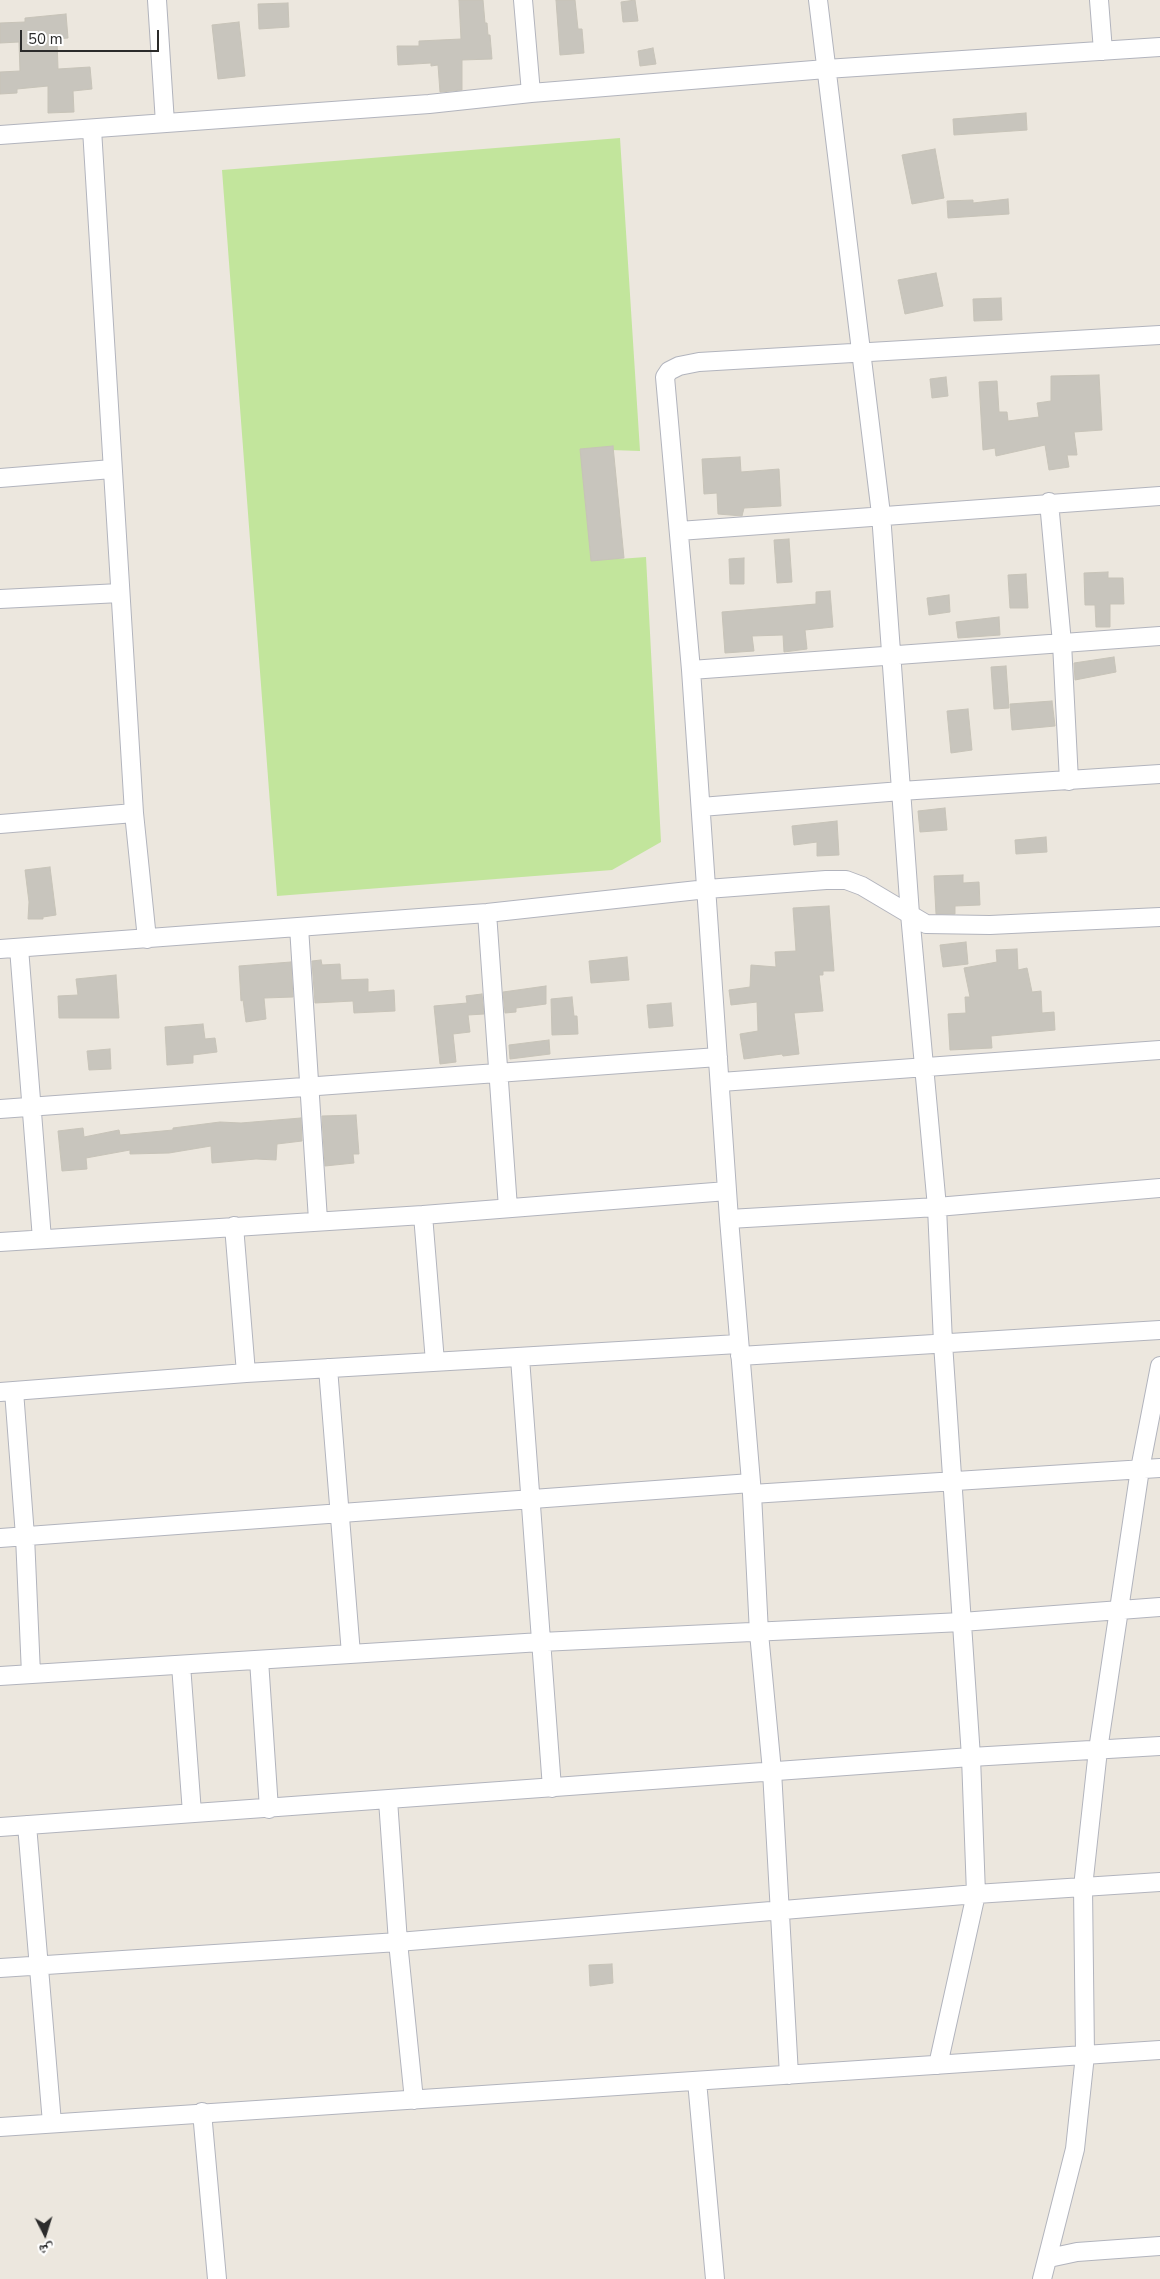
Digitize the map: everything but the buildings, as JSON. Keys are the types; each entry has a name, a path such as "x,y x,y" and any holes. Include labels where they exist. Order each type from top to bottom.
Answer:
{"street":[{"path":"157,0 166,124"},
{"path":"523,0 531,93"},
{"path":"818,0 881,514 910,914 937,1207 943,1343 971,1757 976,1894 938,2065"},
{"path":"1098,0 1104,51"},
{"path":"0,135 429,104 531,93 826,69 1160,47"},
{"path":"92,129 134,813 147,938"},
{"path":"789,2075 772,1771 759,1633 751,1489 729,1219 692,670 665,377 669,370 688,363 699,362 1160,335"},
{"path":"0,478 112,469"},
{"path":"679,531 881,514 1160,496"},
{"path":"1049,502 1062,643 1070,781"},
{"path":"0,599 120,593"},
{"path":"692,670 1160,636"},
{"path":"701,808 901,791 1160,774"},
{"path":"0,824 134,813"},
{"path":"0,949 487,913 707,889 826,880 846,880 862,886 926,924 948,926 1160,917"},
{"path":"487,913 508,1208"},
{"path":"299,927 318,1220"},
{"path":"19,948 42,1239"},
{"path":"721,1082 1160,1050"},
{"path":"0,1109 718,1058"},
{"path":"729,1219 937,1207 1160,1188"},
{"path":"0,1242 318,1220 423,1215 727,1190"},
{"path":"423,1215 435,1362"},
{"path":"234,1226 246,1373"},
{"path":"31,1674 25,1536 7,1392 246,1373 435,1362 943,1343 1160,1330"},
{"path":"520,1358 552,1788"},
{"path":"1042,2279 1076,2149 1085,2055 1083,1887 1098,1750 1117,1610 1140,1469 1160,1366"},
{"path":"328,1368 351,1654"},
{"path":"0,1538 531,1498 952,1482 1160,1468"},
{"path":"0,1676 541,1642 962,1622 1160,1607"},
{"path":"258,1660 268,1809"},
{"path":"181,1664 192,1813"},
{"path":"0,1827 971,1757 1160,1746"},
{"path":"388,1800 398,1942 414,2100"},
{"path":"27,1825 52,2123"},
{"path":"0,1968 398,1942 780,1909 1160,1882"},
{"path":"0,2126 1160,2050"},
{"path":"697,2081 715,2279"},
{"path":"202,2112 217,2279"},
{"path":"1049,2258 1077,2252 1160,2246"}],"green space":[{"path":"620,138 640,451 611,450 619,559 646,557 661,842 612,870 277,896 222,170"}]}
